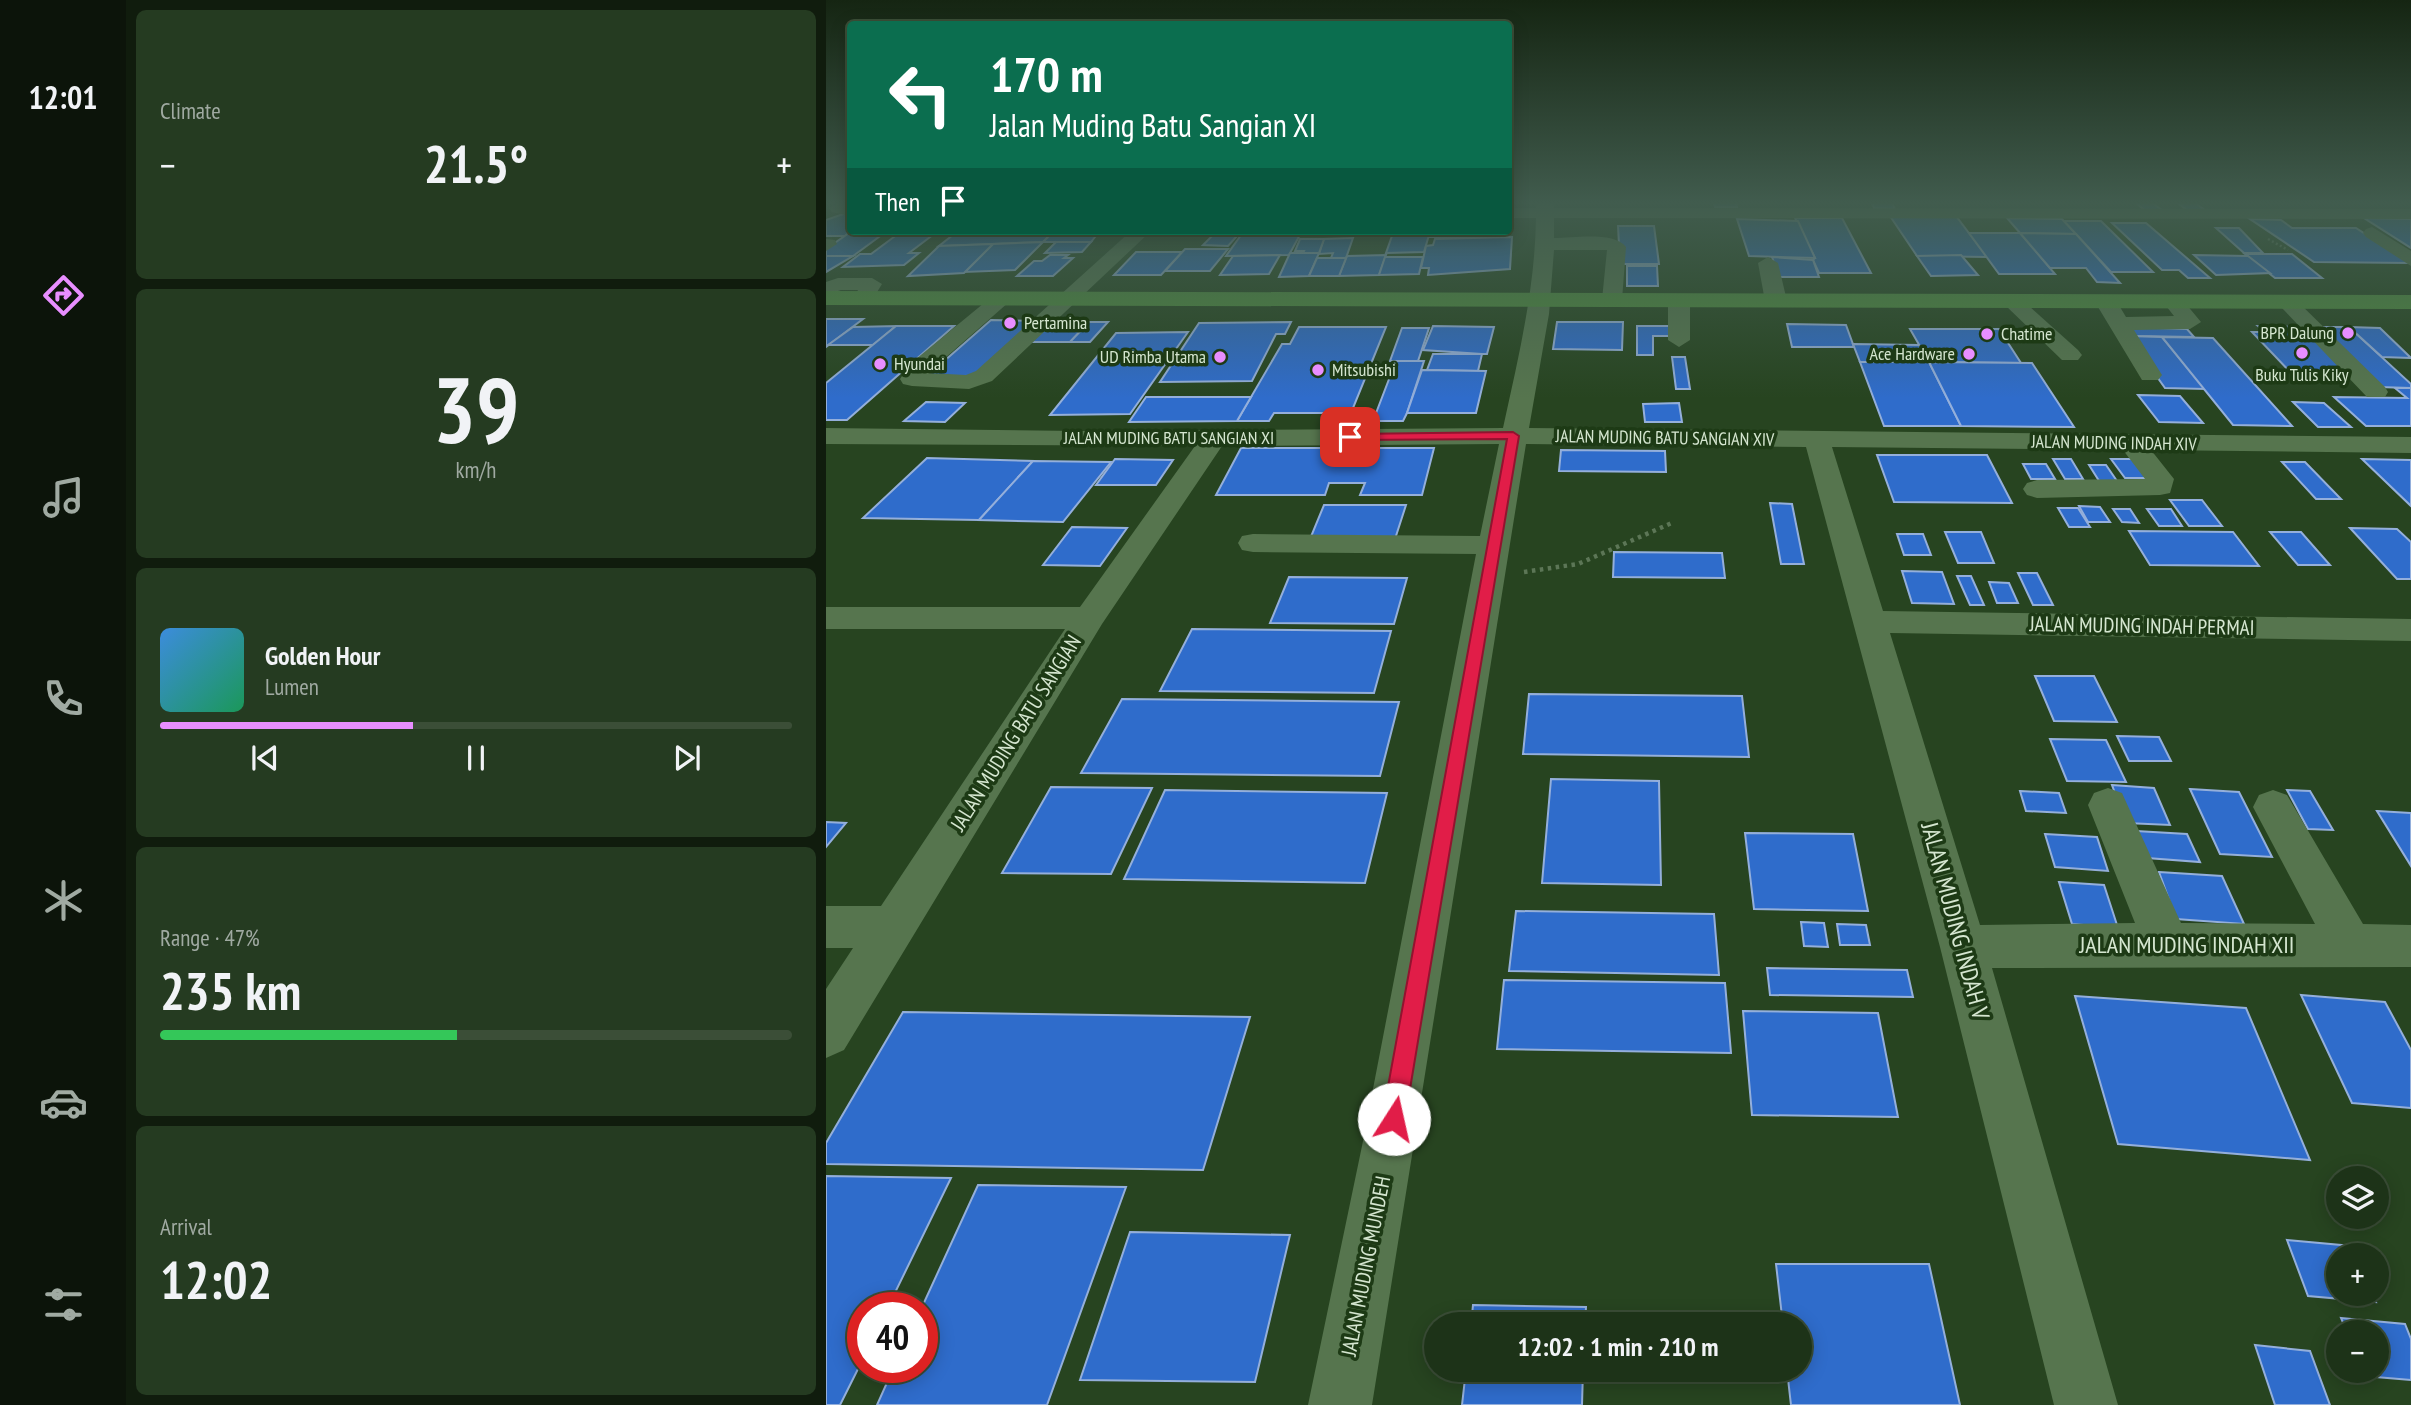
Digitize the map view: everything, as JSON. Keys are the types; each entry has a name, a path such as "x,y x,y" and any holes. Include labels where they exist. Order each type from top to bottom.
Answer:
{"main road":[{"path":"826,298 1002,298 1060,305 1539,299 2409,304"}],"street":[{"path":"1002,298 918,369 912,379 970,382 984,376 1103,267"},
{"name":"JALAN MUDING MUNDEH","path":"1340,1405 1539,299 1543,267"},
{"path":"1612,300 1615,267"},
{"path":"1769,267 1776,301"},
{"path":"826,289 838,284 872,284 864,298"},
{"path":"1679,301 1679,340"},
{"path":"2012,301 2070,355"},
{"path":"2105,302 2150,375"},
{"path":"2121,324 2190,322 2174,302"},
{"path":"2287,302 2376,392"},
{"name":"JALAN MUDING BATU SANGIAN XI","path":"826,436 992,438 980,454 1051,457 1063,455 1079,439 1513,436"},
{"name":"JALAN MUDING BATU SANGIAN XIV","path":"1513,436 1817,440"},
{"name":"JALAN MUDING BATU SANGIAN","path":"826,1032 1088,618 1214,438"},
{"name":"JALAN MUDING INDAH XIV","path":"1817,440 2411,444"},
{"name":"JALAN MUDING INDAH V","path":"1817,440 1872,622 1963,947 2086,1405"},
{"path":"2037,489 2160,487 2160,479 2133,444"},
{"path":"1253,542 1491,561"},
{"path":"826,618 1088,618"},
{"name":"JALAN MUDING INDAH PERMAI","path":"1872,622 2411,631"},
{"path":"2108,804 2167,944"},
{"path":"2273,807 2351,946"},
{"path":"826,927 894,927"},
{"name":"JALAN MUDING INDAH XII","path":"1963,947 2167,944 2411,946"}],"path":[{"path":"1491,561 1578,564 1674,522"}],"building":[{"path":"918,267 970,267 964,273 908,276"},
{"path":"970,267 1018,267 1015,270 965,272"},
{"path":"1028,267 1063,267 1053,276 1017,276"},
{"path":"1122,267 1169,267 1161,275 1114,275"},
{"path":"1169,267 1214,267 1210,271 1165,271"},
{"path":"1226,267 1273,267 1269,274 1220,275"},
{"path":"1284,267 1313,267 1309,276 1279,277"},
{"path":"1313,267 1343,267 1339,276 1309,276"},
{"path":"1343,267 1382,267 1379,275 1339,276"},
{"path":"1382,267 1421,267 1419,274 1379,275"},
{"path":"1510,267 1510,269 1428,275 1429,268 1421,268"},
{"path":"1627,267 1657,267 1658,286 1627,286"},
{"path":"1775,267 1815,267 1819,277 1779,277"},
{"path":"1816,267 1868,267 1871,273 1819,273"},
{"path":"1924,267 1971,267 1978,275 1931,276"},
{"path":"1994,267 2049,267 2055,274 1999,274"},
{"path":"2105,267 2120,283 2097,282 2086,268 2050,268"},
{"path":"2106,267 2147,267 2153,272 2111,272"},
{"path":"2158,267 2197,267 2210,278 2188,278 2179,270 2162,270"},
{"path":"2207,267 2262,267 2270,273 2216,275"},
{"path":"2261,267 2308,267 2322,278 2275,278"},
{"path":"826,319 863,319 826,347"},
{"path":"991,320 1035,321 975,376 927,376"},
{"path":"1048,322 1089,322 1070,342 1027,342"},
{"path":"1089,322 1108,322 1090,342 1070,342"},
{"name":"UD Rimba Utama","path":"1291,322 1285,334 1276,334 1252,381 1160,382 1199,323"},
{"path":"1557,322 1623,322 1622,350 1553,349"},
{"path":"1787,324 1846,325 1854,347 1792,347"},
{"path":"896,326 873,345 828,345 853,327"},
{"name":"Hyundai","path":"896,326 954,326 847,420 826,420 826,383"},
{"path":"1433,326 1494,327 1487,354 1482,354 1423,350"},
{"path":"1637,326 1673,326 1673,336 1653,336 1653,355 1637,355"},
{"name":"Buku Tulis Kiky","path":"2258,326 2305,327 2357,377 2292,374 2252,332 2265,332"},
{"name":"Mitsubishi","path":"1299,327 1386,327 1351,413 1274,413 1269,421 1237,421 1282,344 1290,344"},
{"path":"2127,327 2187,329 2194,337 2135,336"},
{"path":"2317,327 2349,327 2411,384 2411,388 2378,387"},
{"path":"2349,327 2380,328 2411,358 2382,357"},
{"path":"1402,328 1429,328 1418,361 1390,361"},
{"name":"Ace Hardware","path":"1910,329 1999,329 2021,363 1929,362"},
{"path":"1188,332 1130,414 1050,415 1116,333"},
{"path":"2128,336 2162,337 2205,389 2165,388"},
{"path":"2162,337 2213,338 2292,426 2233,425"},
{"path":"1853,344 1919,345 1929,362 1860,362"},
{"path":"1433,354 1482,354 1478,371 1427,370"},
{"path":"1672,357 1685,357 1690,389 1676,389"},
{"path":"1396,361 1424,361 1407,413 1403,421 1373,421"},
{"path":"1860,362 1929,362 1961,426 1884,426"},
{"path":"1929,362 2032,363 2074,427 1961,426"},
{"path":"1422,370 1486,371 1476,413 1407,413"},
{"path":"2395,388 2411,388 2411,426 2366,426 2334,397 2407,398"},
{"path":"2138,395 2180,396 2203,423 2159,422"},
{"path":"1146,397 1251,397 1237,421 1129,422"},
{"path":"926,402 965,403 945,422 904,421"},
{"path":"2293,402 2324,403 2351,427 2318,427"},
{"path":"1679,403 1682,422 1645,422 1643,404"},
{"path":"1241,448 1434,448 1422,495 1360,495 1365,483 1329,483 1325,495 1216,495"},
{"path":"1561,450 1665,451 1666,472 1559,471"},
{"path":"1877,455 1987,455 2012,503 1894,502"},
{"path":"927,458 1033,461 979,520 863,518"},
{"path":"1115,459 1173,460 1156,485 1096,485"},
{"path":"2053,459 2071,459 2083,479 2065,479"},
{"path":"2111,459 2138,459 2152,478 2125,478"},
{"path":"2362,459 2411,460 2411,506"},
{"path":"1033,461 1111,462 1063,522 979,520"},
{"path":"2282,462 2305,462 2341,499 2316,499"},
{"path":"2023,464 2046,464 2055,479 2031,479"},
{"path":"2089,465 2106,465 2119,484 2101,484"},
{"path":"2170,500 2202,500 2222,526 2189,526"},
{"path":"1770,503 1792,504 1804,564 1781,564"},
{"path":"1324,505 1406,505 1395,539 1310,539"},
{"path":"2079,506 2100,507 2110,522 2088,522"},
{"path":"2058,508 2078,508 2090,527 2069,527"},
{"path":"2113,509 2130,509 2139,523 2122,522"},
{"path":"2147,509 2171,509 2182,526 2159,526"},
{"path":"1072,527 1127,528 1100,566 1043,565"},
{"path":"2350,528 2397,529 2411,542 2411,579 2397,579"},
{"path":"2129,531 2233,532 2259,566 2150,565"},
{"path":"1945,532 1981,532 1994,563 1958,563"},
{"path":"2270,532 2301,532 2330,565 2298,565"},
{"path":"1897,534 1923,534 1931,555 1904,555"},
{"path":"1614,552 1722,553 1725,578 1613,577"},
{"path":"1902,571 1942,572 1954,604 1912,603"},
{"path":"2018,573 2037,573 2053,605 2033,605"},
{"path":"1957,576 1971,576 1984,605 1970,605"},
{"path":"1289,577 1407,578 1394,624 1270,623"},
{"path":"1989,582 2009,583 2018,603 1997,603"},
{"path":"1192,629 1391,631 1374,693 1160,691"},
{"path":"2035,676 2094,676 2117,722 2054,721"},
{"path":"1529,694 1742,696 1749,757 1523,754"},
{"path":"1122,699 1399,702 1380,776 1081,773"},
{"path":"2117,736 2159,737 2171,761 2129,761"},
{"path":"2050,739 2106,740 2126,782 2067,781"},
{"path":"1551,779 1659,781 1661,885 1542,883"},
{"path":"2112,785 2154,788 2170,825 2126,823"},
{"path":"1051,787 1152,788 1111,874 1002,873"},
{"path":"2190,789 2239,792 2272,857 2220,854"},
{"path":"1165,790 1387,793 1365,883 1124,879"},
{"path":"2287,790 2310,791 2333,830 2308,829"},
{"path":"2020,791 2059,793 2066,813 2026,811"},
{"path":"2377,811 2411,813 2411,866"},
{"path":"826,822 846,823 826,847"},
{"path":"2136,831 2187,834 2200,862 2147,858"},
{"path":"1745,833 1853,834 1868,911 1754,909"},
{"path":"2045,834 2097,837 2108,871 2055,867"},
{"path":"2159,872 2222,876 2244,924 2176,919"},
{"path":"2059,882 2104,885 2118,928 2072,924"},
{"path":"1516,911 1714,914 1719,975 1509,971"},
{"path":"1801,922 1824,923 1828,947 1804,946"},
{"path":"1837,924 1866,925 1870,945 1840,945"},
{"path":"1767,968 1907,970 1913,997 1770,995"},
{"path":"1504,980 1725,983 1731,1053 1497,1049"},
{"path":"2301,995 2385,1002 2411,1050 2411,1108 2352,1103"},
{"path":"2075,996 2246,1008 2310,1160 2118,1144"},
{"path":"1743,1011 1878,1013 1898,1117 1752,1115"},
{"path":"903,1012 1250,1017 1203,1170 826,1164 826,1143"},
{"path":"826,1176 951,1178 895,1292 847,1292 847,1383 851,1383 840,1405 826,1405"},
{"path":"978,1185 1126,1187 1047,1405 877,1405 887,1383 938,1383 938,1292 929,1292"},
{"path":"1130,1232 1290,1235 1255,1382 1080,1380"},
{"path":"2287,1240 2326,1244 2326,1298 2308,1296"},
{"path":"1776,1264 1929,1264 1960,1405 1791,1405 1788,1382 1812,1382 1812,1312 1782,1312"},
{"path":"1473,1305 1586,1307 1586,1312 1472,1312"},
{"path":"2389,1322 2405,1324 2411,1339 2411,1380 2389,1378"},
{"path":"2255,1345 2310,1351 2330,1405 2275,1405"},
{"path":"1465,1382 1583,1382 1582,1405 1462,1405"}],"place":[{"name":"Pertamina","path":"1010,323"},
{"name":"BPR Dalung","path":"2348,333"},
{"name":"Chatime","path":"1987,334"},
{"name":"Buku Tulis Kiky","path":"2302,353"},
{"name":"Ace Hardware","path":"1969,354"},
{"name":"UD Rimba Utama","path":"1220,357"},
{"name":"Hyundai","path":"880,364"},
{"name":"Mitsubishi","path":"1318,370"}],"route":[{"path":"1350,437 1513,436 1394,1119"}]}
